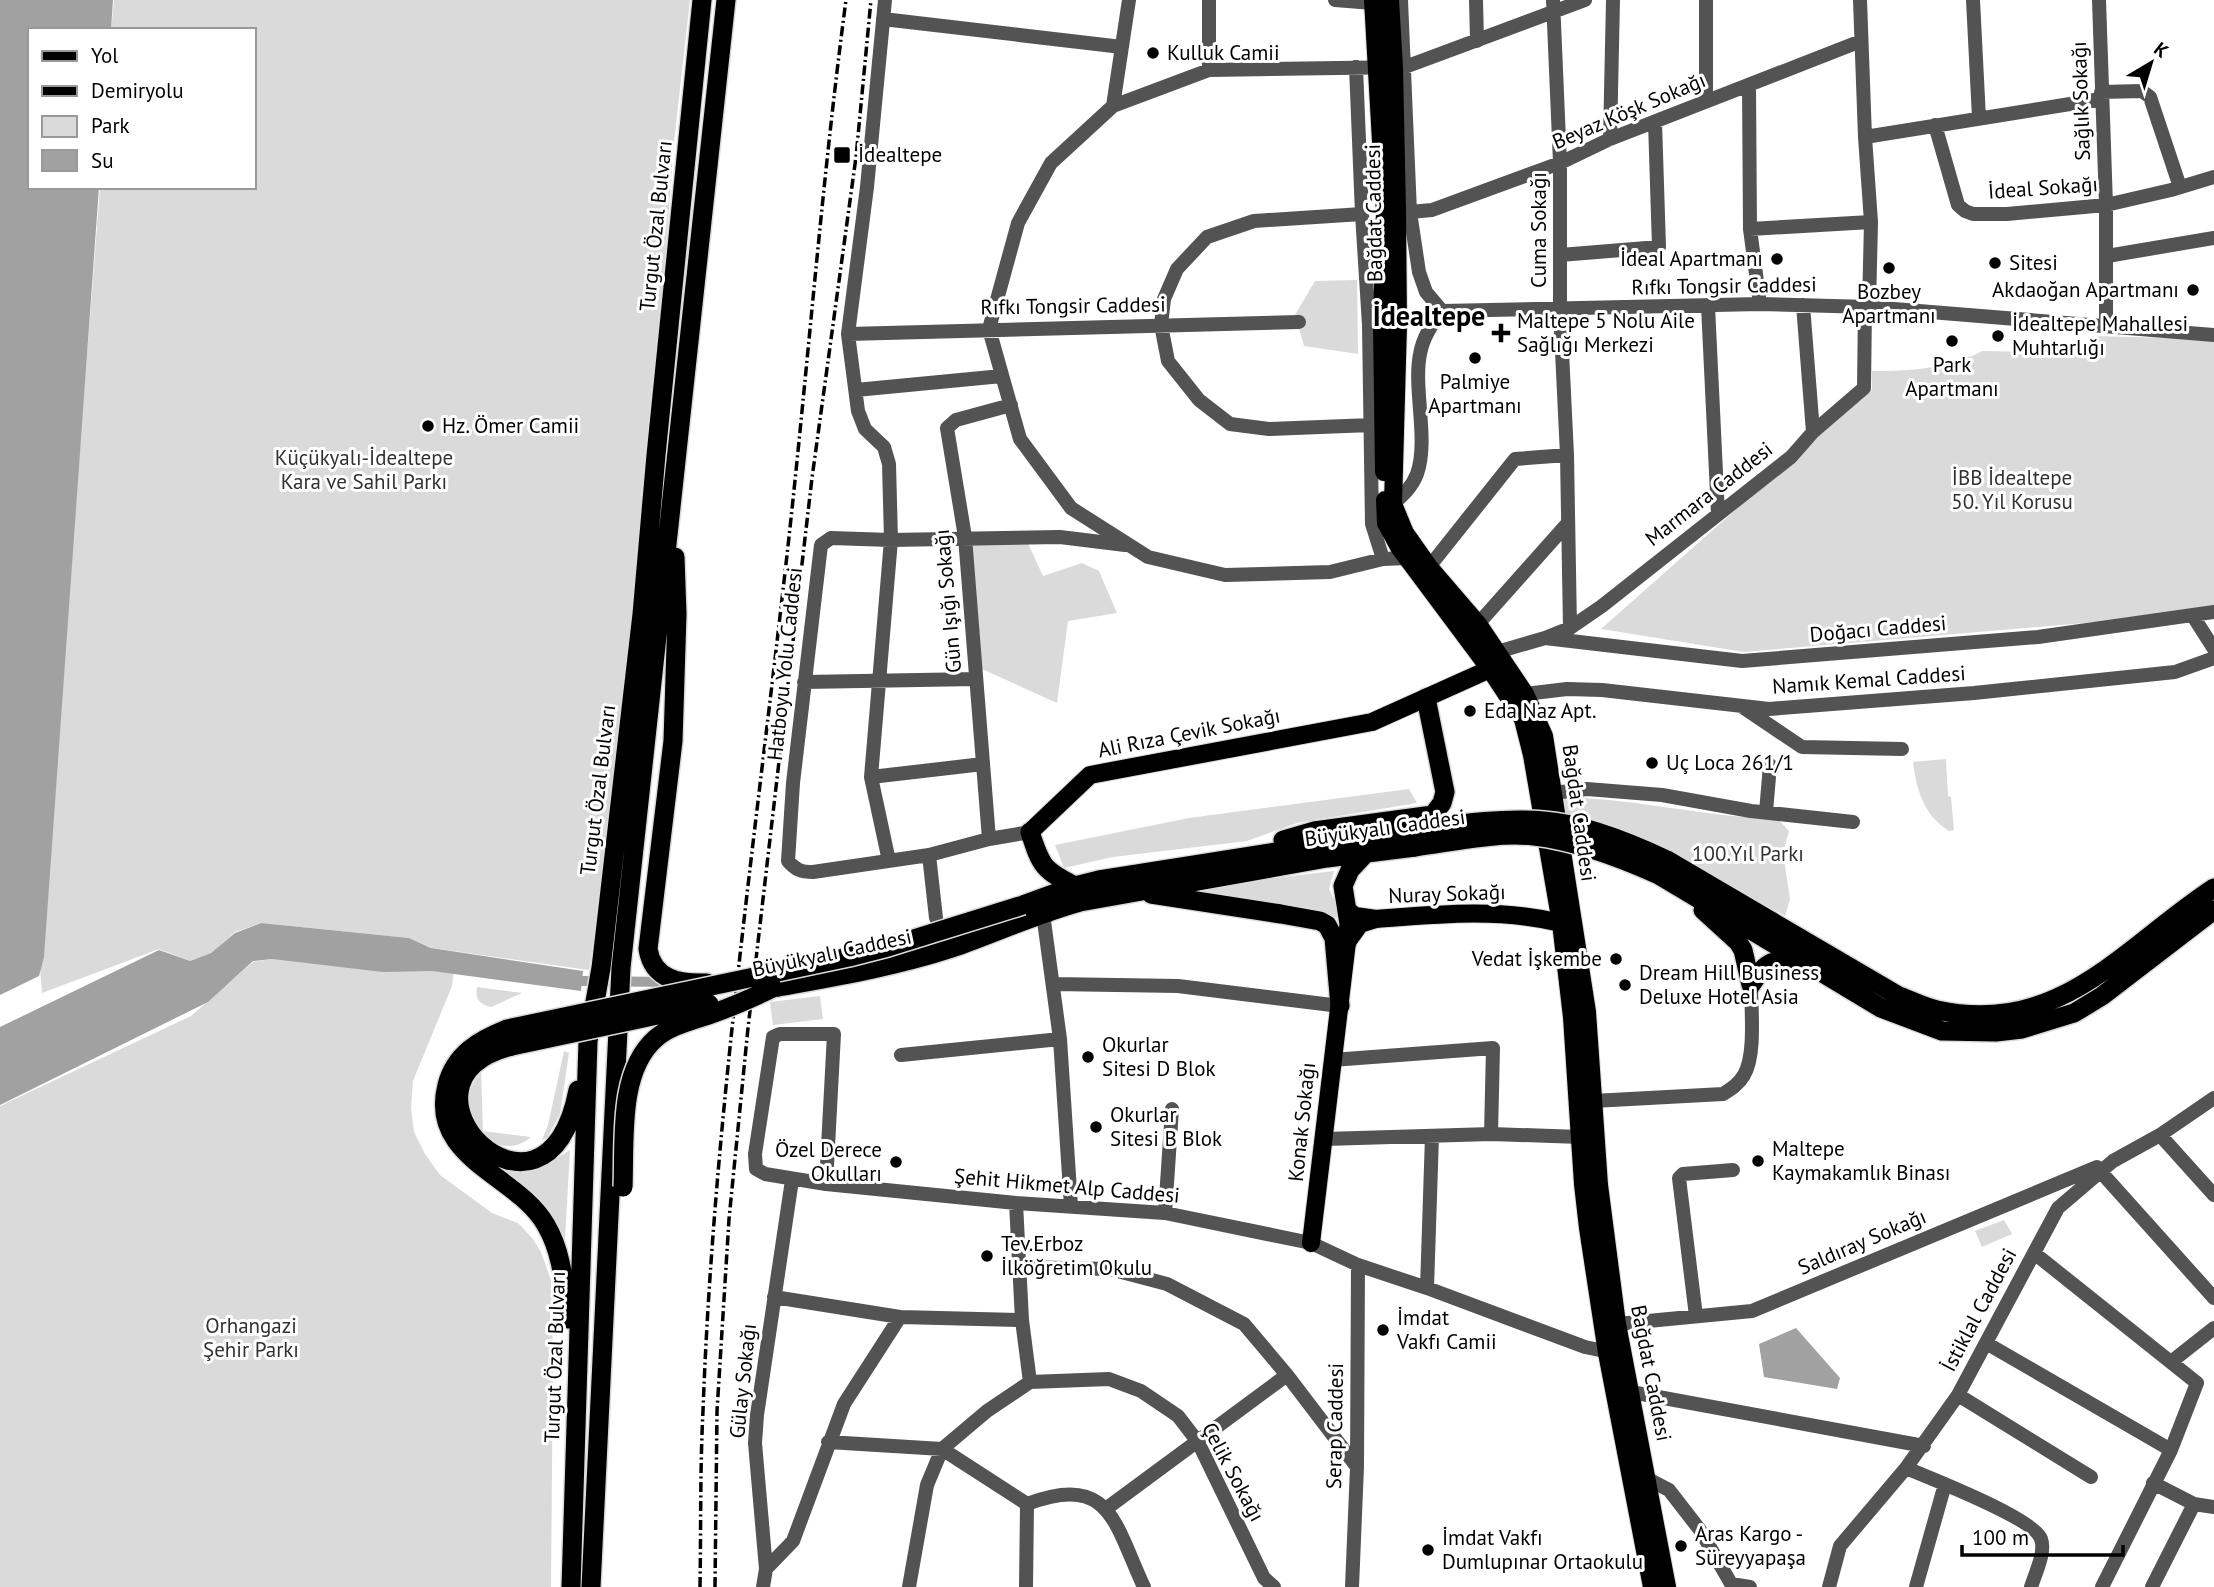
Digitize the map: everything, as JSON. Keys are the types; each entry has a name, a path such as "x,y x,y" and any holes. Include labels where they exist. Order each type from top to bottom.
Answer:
{"highway":[{"name":"Turgut Özal Bulvarı","path":"592,1587 619,999 611,968 656,455 702,0"},
{"name":"Turgut Özal Bulvarı","path":"571,1587 587,1041 596,998 611,968 673,488 726,0"},
{"path":"673,488 677,614 673,741 648,949 650,959 662,975 688,984 718,983"},
{"path":"1250,855 1279,841 1314,831 1433,815 1445,792 1426,698"},
{"path":"1030,832 1039,860 1052,875 1075,886"},
{"name":"Büyükyalı Caddesi","path":"509,1038 695,1008 773,988 902,963 953,947 1075,886 1250,855 1412,839 1534,836 1663,867 1898,995 1935,1009 1984,1016 2037,1006 2094,979 2214,888"},
{"name":"Büyükyalı Caddesi","path":"718,983 888,947 1024,912 1049,910 1326,858 1365,854 1412,839"},
{"path":"1347,942 1347,910 1343,886 1346,876 1365,854"},
{"path":"1663,867 1738,942 1743,950 1751,985"},
{"name":"Büyükyalı Caddesi","path":"1663,867 1881,1008 1942,1031 1996,1032 2022,1029 2074,1013 2102,996 2211,914"},
{"path":"1136,892 1320,921 1327,925 1334,937 1340,1006"},
{"path":"1751,985 1760,971 1774,961 1782,959 1811,964"},
{"path":"577,1360 560,1258 546,1224 520,1195 466,1154 450,1131 446,1119 445,1093 455,1065 477,1042 509,1038 718,983"},
{"path":"598,1419 615,1294 625,1128 631,1077 639,1058 656,1038 672,1028 773,988"},
{"path":"509,1038 485,1055 468,1072 460,1096 461,1117 468,1132 482,1147 504,1159 523,1161 541,1156 553,1148 567,1129 576,1104 587,1041"}],"main road":[{"name":"Bağdat Caddesi","path":"1378,1 1392,67 1398,324 1393,504 1405,533 1429,567 1478,624 1525,694 1544,736 1587,1012 1599,1185 1617,1324 1615,1353 1631,1392 1667,1587"},
{"name":"Bağdat Caddesi","path":"1392,67 1382,325 1386,523 1407,558 1490,669 1523,719 1532,755 1561,923 1572,1017 1588,1228 1615,1353 1652,1587"},
{"name":"Ali Rıza Çevik Sokağı","path":"1030,832 1090,775 1371,722 1490,669"},
{"path":"1347,910 1355,916 1376,919"},
{"name":"Nuray Sokağı","path":"1376,919 1469,912 1527,915 1561,923"},
{"path":"1347,942 1360,924 1376,919"},
{"name":"Konak Sokağı","path":"1311,1243 1347,942"}],"street":[{"path":"885,0 867,187 848,334 858,411 865,429 884,447 889,464 891,540 871,777 890,861 1030,832"},
{"path":"1113,106 1129,0"},
{"path":"1209,0 1209,70"},
{"path":"1335,0 1378,1"},
{"path":"1393,504 1408,491 1417,473 1420,453 1419,356 1424,340 1442,311 1426,292 1419,272 1410,212 1392,67 1401,0"},
{"path":"1476,0 1477,41"},
{"path":"1407,558 1383,559 1330,572 1225,575 1148,557 1071,508 1020,439 989,329 1018,223 1051,163 1113,106 1209,70 1392,67 1477,41 1553,6 1585,0"},
{"path":"1610,139 1613,0"},
{"path":"1706,0 1706,101"},
{"name":"Marmara Caddesi","path":"1497,652 1570,628 1602,606 1791,457 1813,432 1864,388 1871,222 1860,0"},
{"path":"1973,0 1979,118"},
{"name":"Sağlık Sokağı","path":"2099,0 2106,205 2106,326"},
{"name":"Cuma Sokağı","path":"1553,6 1560,163 1560,310 1567,455 1570,628"},
{"path":"883,19 1122,47"},
{"name":"Beyaz Köşk Sokağı","path":"1410,212 1432,210 1560,163 1610,139 1861,41"},
{"path":"1356,67 1369,325 1372,524 1383,559"},
{"path":"1749,85 1750,229 1760,304"},
{"path":"1865,137 2142,91 2150,97 2180,187"},
{"path":"1560,255 1659,247 1655,122"},
{"name":"İdeal Sokağı","path":"1935,125 1958,205 1969,213 2007,214 2106,205 2214,177"},
{"path":"1362,214 1254,220 1208,237 1177,269 1164,299 1161,325 1168,361 1199,400 1230,424 1269,429 1371,425"},
{"path":"1750,229 1871,222"},
{"path":"2107,256 2214,238"},
{"path":"1803,305 1813,432"},
{"name":"Rıfkı Tongsir Caddesi","path":"1442,311 1803,305 1867,307 2214,335"},
{"path":"1707,306 1718,514"},
{"name":"Rıfkı Tongsir Caddesi","path":"848,334 1299,322"},
{"path":"856,390 1002,376"},
{"name":"Gün Işığı Sokağı","path":"989,839 965,537 947,428 956,420 1011,405"},
{"path":"1429,567 1515,459 1567,455"},
{"path":"1478,624 1568,523"},
{"name":"Hatboyu Yolu Caddesi","path":"890,861 802,872 788,861 793,783 821,545 831,538 891,540 1060,537 1130,546"},
{"name":"Doğacı Caddesi","path":"1545,638 1742,662 2038,637 2214,612"},
{"path":"2193,616 2214,649"},
{"name":"Namık Kemal Caddesi","path":"1525,694 1567,689 1602,690 1769,709 1974,693 2175,672 2214,658"},
{"path":"804,682 976,679"},
{"path":"1742,706 1802,747 1902,749"},
{"path":"871,777 983,764"},
{"path":"1766,812 1770,765"},
{"path":"1553,793 1587,789 1661,794 1766,812 1853,822"},
{"path":"929,855 936,918"},
{"path":"1049,910 1044,920 1060,1039 1071,1206"},
{"path":"1054,984 1178,986 1340,1006"},
{"path":"1593,1101 1723,1094 1735,1086 1745,1073 1749,1059 1751,985"},
{"name":"Şehit Hikmet Alp Caddesi","path":"825,1184 834,1034 780,1034 773,1037 755,1154 756,1169 765,1174 825,1184 1016,1203 1165,1213 1311,1243 1358,1265 1573,1343 1615,1353"},
{"path":"901,1055 1060,1039"},
{"path":"1332,1060 1493,1048 1491,1134"},
{"name":"İstiklal Caddesi","path":"1829,1587 1840,1546 1924,1446 1958,1395 2058,1208 2113,1161 2160,1135 2214,1098"},
{"path":"1165,1213 1172,1109"},
{"path":"1325,1139 1491,1134 1580,1138"},
{"path":"2160,1135 2214,1195"},
{"path":"1427,1288 1432,1136"},
{"name":"Saldıray Sokağı","path":"1617,1324 1752,1311 2113,1161"},
{"path":"1696,1316 1679,1178 1683,1174 1733,1170"},
{"path":"2101,1171 2214,1298"},
{"name":"Gülay Sokağı","path":"763,1587 766,1569 755,1443 792,1180"},
{"path":"909,1587 927,1485 942,1449 987,1410 1030,1382 1023,1320 1016,1203"},
{"path":"2034,1252 2197,1383 2171,1450 2102,1587"},
{"name":"Serap Caddesi","path":"1352,1587 1357,1467 1358,1265"},
{"path":"1020,1267 1110,1269 1167,1284 1244,1324 1287,1375 1357,1467"},
{"path":"774,1297 900,1317 1023,1320"},
{"path":"766,1569 793,1541 844,1404 900,1317"},
{"path":"2171,1362 2214,1328"},
{"path":"1986,1343 2171,1450"},
{"path":"1107,1508 1287,1375"},
{"name":"Çelik Sokağı","path":"1030,1382 1109,1379 1128,1385 1176,1414 1198,1442 1264,1584"},
{"path":"1631,1392 1924,1446"},
{"path":"1958,1395 2091,1477"},
{"path":"828,1442 942,1449 1027,1504"},
{"path":"1906,1468 2006,1513 2038,1531 2043,1543 2031,1587"},
{"path":"1648,1479 1669,1490 1700,1530 1732,1585 1750,1587"},
{"path":"2153,1483 2194,1504 2214,1507"},
{"path":"1916,1587 1945,1484"},
{"path":"1027,1504 1051,1495 1074,1493 1091,1498 1107,1508 1144,1587"},
{"path":"1026,1587 1027,1504"},
{"path":"2152,1587 2194,1504"}],"green space":[{"name":"Küçükyalı-İdealtepe Kara ve Sahil Parkı","path":"114,0 690,0 674,142 643,552 605,869 589,970 432,948 409,938 261,923 235,932 213,952 190,961 159,949 42,993 40,968 100,189 256,189 256,28 111,28"},
{"path":"1357,280 1358,354 1304,346 1295,315 1315,281"},
{"name":"İBB İdealtepe 50. Yıl Korusu","path":"2091,336 2214,339 2214,608 2108,621 1744,652 1601,629 1872,389 1872,371 1943,365 1982,351 2091,353"},
{"path":"1027,541 1043,576 1082,563 1099,571 1117,613 1068,621 1057,703 982,669 972,542"},
{"path":"1946,759 1948,796 1951,797 1954,830 1949,831 1927,809 1917,783 1913,762"},
{"path":"1409,789 1417,803 1297,823 1247,841 1113,857 1064,868 1055,845 1189,818"},
{"name":"100.Yıl Parkı","path":"1564,797 1778,819 1789,831 1783,853 1790,899 1785,916 1681,858 1564,817"},
{"path":"1334,871 1329,889 1340,918 1164,891"},
{"name":"Orhangazi Şehir Parkı","path":"272,959 454,971 452,986 413,1081 411,1108 414,1132 440,1175 492,1213 518,1223 533,1239 551,1280 551,1587 0,1587 0,1106 191,1016 253,962"},
{"path":"477,987 522,993 491,1007 479,1000"},
{"path":"820,996 823,1019 773,1025 770,1002"},
{"path":"564,1051 569,1053 560,1114 547,1138 542,1140 548,1125"},
{"path":"481,1070 483,1131 531,1137 511,1146 501,1145 483,1135 476,1126 468,1106 468,1096"},
{"path":"570,1150 565,1240 553,1218 492,1162 541,1165"},
{"path":"2004,1220 2012,1234 1982,1247 1975,1231"}],"water":[{"path":"0,0 113,0 111,28 28,28 28,189 99,189 44,957 39,976 0,995"},
{"path":"261,923 409,938 431,948 583,971 581,991 432,971 383,972 272,959 253,961 208,1002 0,1105 0,1027 159,950 190,961 211,953 235,933"},
{"path":"1796,1328 1840,1378 1837,1389 1764,1377 1759,1344"}],"waterway":[{"path":"582,981 669,982"}],"railway":[{"path":"700,1587 701,1455 715,1205 846,0"},
{"path":"715,1587 717,1411 729,1219 748,1028 812,478 856,157 871,0"}],"place":[{"name":"Kulluk Camii","path":"1153,53"},
{"name":"İdealtepe","path":"842,155"},
{"name":"İdeal Apartmanı","path":"1777,259"},
{"name":"Sitesi","path":"1995,263"},
{"name":"Bozbey Apartmanı","path":"1889,268"},
{"name":"Akdaoğan Apartmanı","path":"2193,290"},
{"name":"Maltepe 5 Nolu Aile Sağlığı Merkezi","path":"1501,333"},
{"name":"İdealtepe Mahallesi Muhtarlığı","path":"1998,336"},
{"name":"Park Apartmanı","path":"1952,341"},
{"name":"Palmiye Apartmanı","path":"1475,358"},
{"name":"Hz. Ömer Camii","path":"428,426"},
{"name":"Eda Naz Apt.","path":"1470,711"},
{"name":"Uç Loca 261/1","path":"1652,763"},
{"name":"Vedat İşkembe","path":"1616,959"},
{"name":"Dream Hill Business Deluxe Hotel Asia","path":"1625,985"},
{"name":"Okurlar Sitesi D Blok","path":"1088,1057"},
{"name":"Okurlar Sitesi B Blok","path":"1096,1127"},
{"name":"Maltepe Kaymakamlık Binası","path":"1758,1161"},
{"name":"Özel Derece Okulları","path":"896,1162"},
{"name":"Tev.Erboz İlköğretim Okulu","path":"987,1256"},
{"name":"İmdat Vakfı Camii","path":"1383,1330"},
{"name":"Aras Kargo - Süreyyapaşa","path":"1681,1546"},
{"name":"İmdat Vakfı Dumlupınar Ortaokulu","path":"1428,1550"}],"district":[{"name":"İdealtepe","path":"1429,316"}]}
